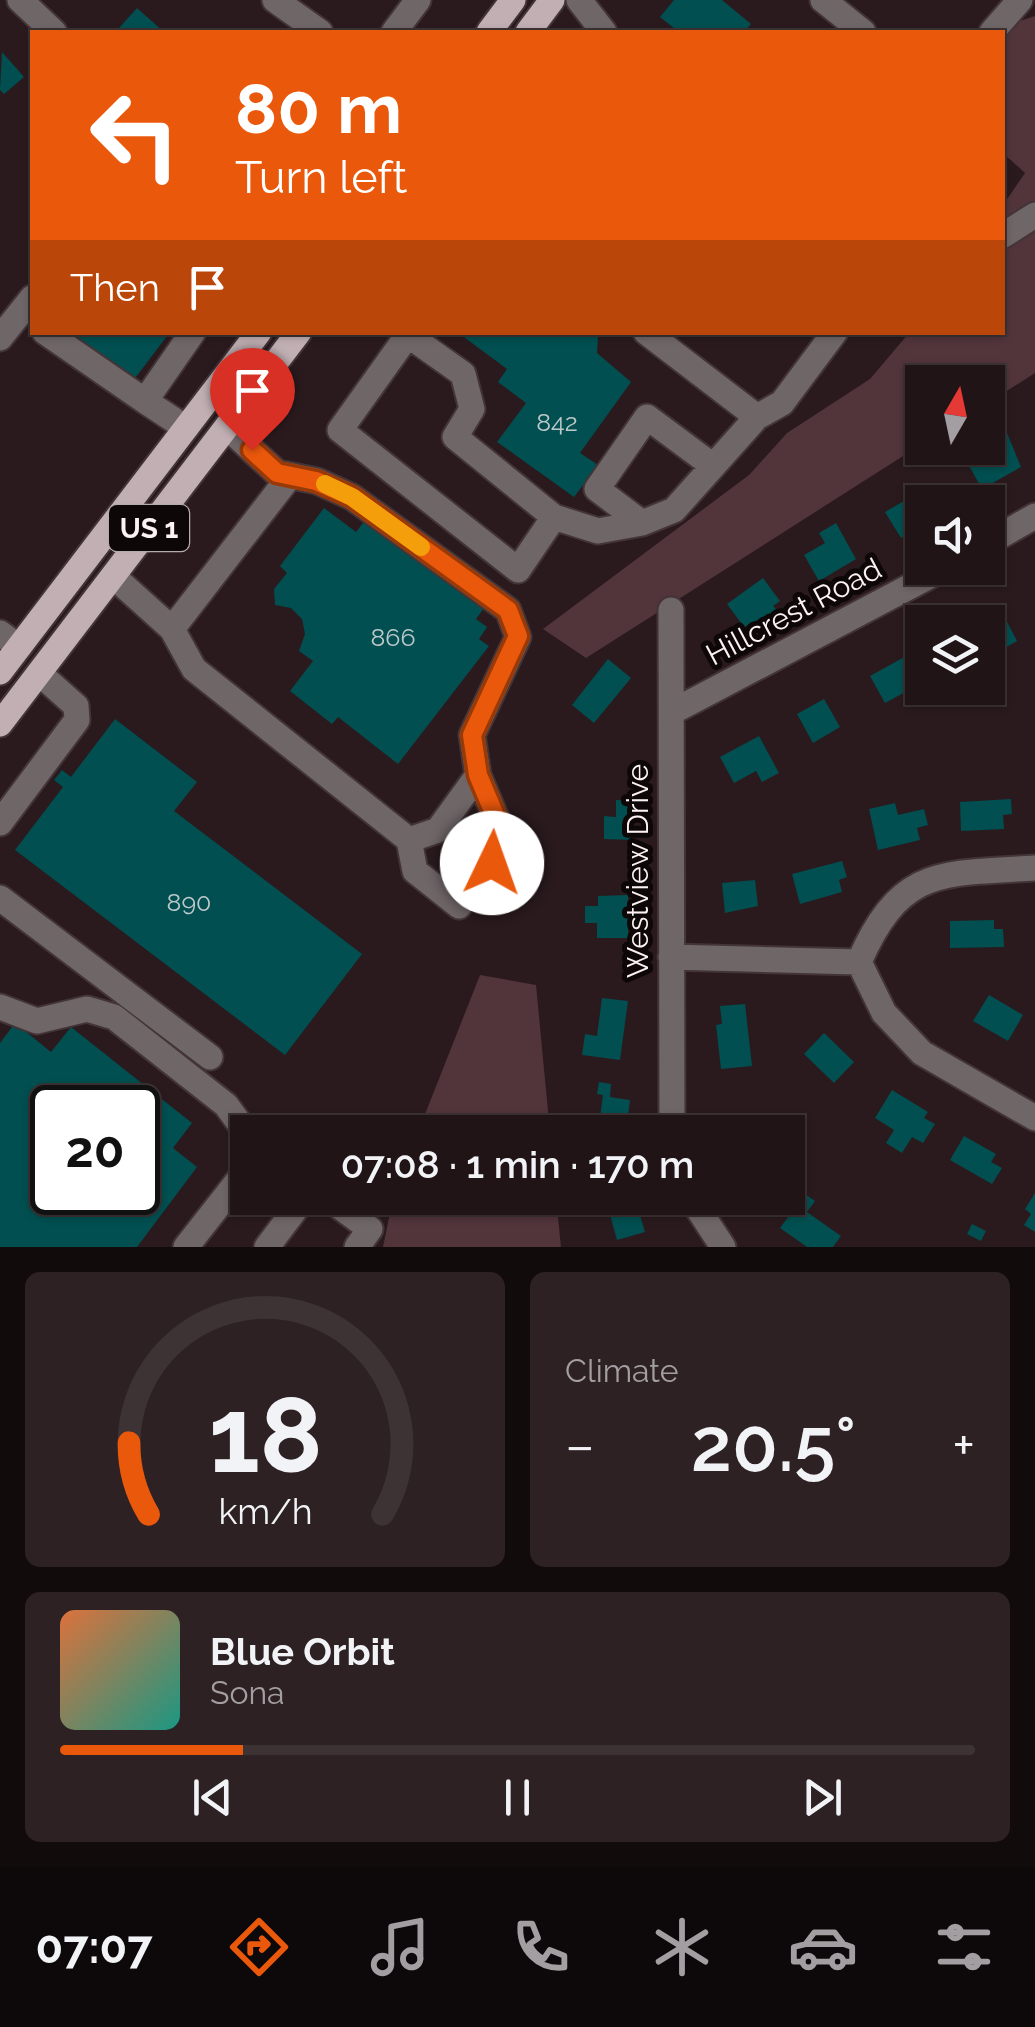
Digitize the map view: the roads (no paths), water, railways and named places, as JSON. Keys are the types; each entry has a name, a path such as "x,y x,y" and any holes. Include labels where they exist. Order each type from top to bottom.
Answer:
{"main road":[{"path":"490,30 514,0"},
{"path":"530,30 552,0"},
{"name":"US 1","path":"0,672 9,640 186,428 257,335"},
{"name":"US 1","path":"0,724 297,335"}],"street":[{"path":"20,0 52,30"},
{"path":"275,0 317,30"},
{"path":"396,30 418,0"},
{"path":"579,0 602,30"},
{"path":"822,0 861,30"},
{"path":"994,30 1020,0"},
{"path":"1005,234 1035,215"},
{"path":"0,338 28,312"},
{"path":"49,335 186,428"},
{"path":"145,401 191,335"},
{"path":"408,335 340,430 518,570 554,516"},
{"path":"410,335 463,374 472,409 455,437 554,516 598,531 642,524 674,510 757,417 782,403 833,335"},
{"path":"655,335 757,417"},
{"path":"642,524 597,489 648,417 713,466"},
{"path":"113,576 172,629 194,668 409,840 415,870 459,906 492,863 499,825 478,775 472,735 518,636 508,610 352,497 277,473 227,426"},
{"path":"172,629 290,476"},
{"path":"1005,533 1035,516"},
{"name":"Hillcrest Road","path":"672,712 913,585"},
{"name":"Westview Drive","path":"671,610 672,1115"},
{"path":"0,823 78,720 76,706 39,673"},
{"path":"409,840 438,830 478,775"},
{"path":"1035,868 954,873 920,883 895,899 876,923 860,962 884,1013 922,1053 1035,1118"},
{"path":"0,898 210,1056"},
{"path":"671,957 860,962"},
{"path":"0,1007 37,1021 87,1009 114,1017 226,1105 233,1115"},
{"path":"186,1247 230,1191"},
{"path":"267,1247 291,1215"},
{"path":"351,1215 370,1229 357,1247"},
{"path":"702,1215 723,1247"}]}
